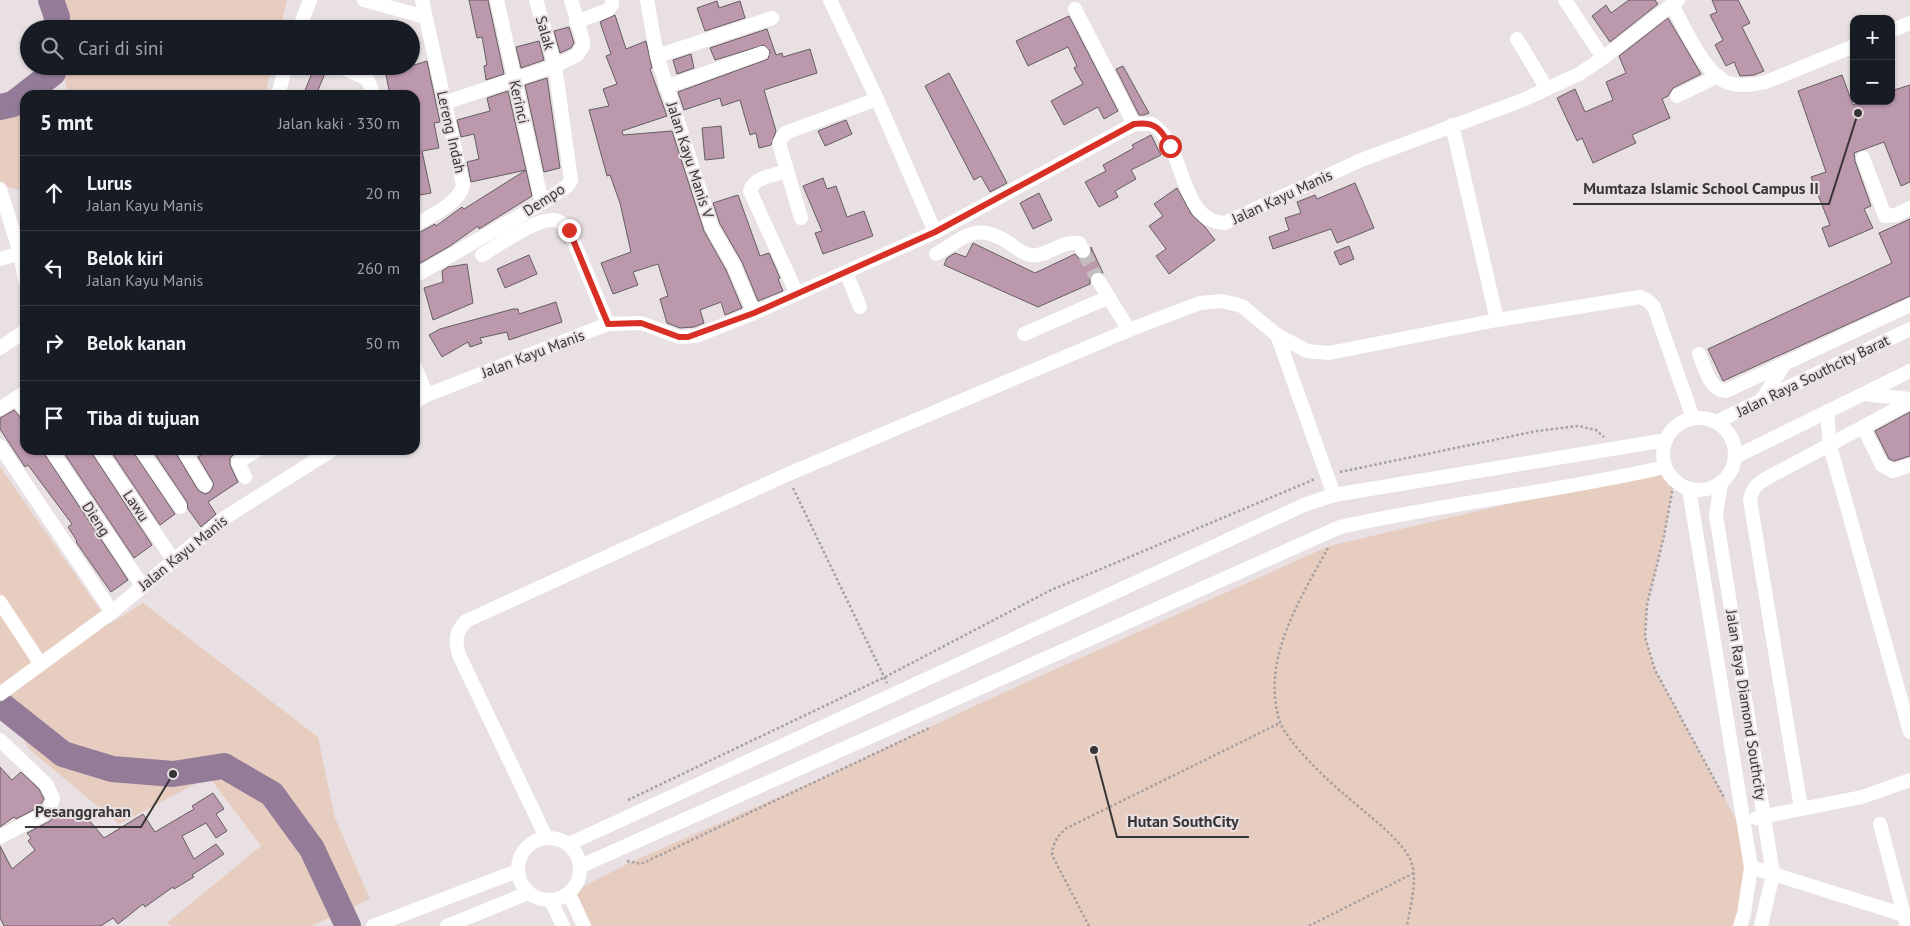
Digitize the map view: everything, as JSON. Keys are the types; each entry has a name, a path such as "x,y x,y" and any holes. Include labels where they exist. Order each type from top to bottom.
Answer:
{"street":[{"path":"302,20 310,0"},
{"path":"364,0 425,16"},
{"name":"Lereng Indah","path":"420,223 453,200 462,190 462,176 422,0"},
{"name":"Kerinci","path":"498,0 542,203"},
{"name":"Salak","path":"536,0 555,66"},
{"path":"444,103 514,78 555,66 581,51 583,41 571,0"},
{"path":"576,22 608,10 612,5 612,0"},
{"name":"Jalan Kayu Manis V","path":"647,0 666,87 712,228 734,266 754,313"},
{"path":"830,0 877,99 935,232"},
{"path":"1565,0 1603,58"},
{"name":"Jalan Kayu Manis","path":"421,398 608,324 641,323 679,337 688,337 754,313 935,232 1134,124 1152,124 1163,133 1202,217 1214,223 1234,220 1361,160 1547,89 1578,74 1603,58 1675,2 1702,58 1718,76"},
{"path":"1075,9 1134,124"},
{"path":"658,56 772,18"},
{"path":"1895,30 1910,24"},
{"path":"1517,38 1547,89"},
{"path":"1677,96 1718,76 1731,83 1754,84 1850,48"},
{"path":"666,87 762,53"},
{"name":"Dempo","path":"420,273 542,203 567,186 572,174 555,66"},
{"path":"279,90 284,75"},
{"path":"359,75 368,79 372,90"},
{"path":"801,218 779,143 785,133 877,99"},
{"path":"1452,125 1497,320"},
{"path":"1863,158 1885,216 1896,215 1910,208"},
{"path":"787,171 755,182 751,186 750,191 797,294"},
{"path":"0,189 20,254 0,259"},
{"path":"482,255 540,222 552,219 562,222 569,230 608,324"},
{"path":"936,254 974,232 986,231 1029,255 1040,254 1071,242 1078,243 1083,251"},
{"path":"846,272 860,307"},
{"path":"1098,280 1129,330"},
{"path":"1024,334 1109,297"},
{"path":"546,837 459,655 455,642 458,630 466,621 786,475 1129,330 1200,303 1222,301 1242,306 1277,335 1307,351 1329,353 1497,320 1640,298 1647,300 1654,307 1693,418"},
{"path":"1699,354 1713,386 1718,391 1726,391 1910,305"},
{"name":"Jalan Raya Southcity Barat","path":"1716,422 1910,329"},
{"path":"0,348 20,335"},
{"path":"1277,335 1334,495"},
{"path":"1761,402 1785,363"},
{"path":"1735,457 1910,371"},
{"path":"1862,394 1910,401"},
{"path":"0,409 20,396"},
{"path":"1801,808 1750,500 1751,493 1758,483 1830,446 1910,401"},
{"path":"1827,412 1830,446 1910,732"},
{"path":"1693,418 1705,418 1716,422 1727,431 1734,443 1735,457 1731,472 1721,483 1711,488 1689,489 1674,481 1665,467 1662,453 1666,440 1672,430 1682,422 1693,418"},
{"path":"1863,427 1882,465 1887,470 1893,472 1910,464"},
{"path":"569,844 1304,505 1334,495 1666,440"},
{"path":"0,446 112,612"},
{"name":"Dieng","path":"54,455 143,587"},
{"name":"Lawu","path":"102,455 174,561"},
{"path":"144,455 180,507"},
{"path":"190,455 205,485"},
{"path":"245,477 238,462 250,455"},
{"name":"Jalan Kayu Manis","path":"40,663 112,612 226,517 324,455"},
{"path":"581,866 1340,527 1388,516 1621,478 1665,467"},
{"name":"Jalan Raya Diamond Southcity","path":"1721,483 1716,515 1773,874 1761,926"},
{"name":"Jalan Raya Diamond Southcity","path":"1689,489 1751,867 1740,926"},
{"path":"0,602 40,663 0,694"},
{"path":"0,740 46,784 53,798 50,809 44,814 0,837"},
{"path":"1744,820 1862,797 1910,780"},
{"path":"1880,824 1905,920"},
{"path":"546,837 558,838 569,844 577,854 581,866 576,886 568,894 551,901 542,900 528,893 519,879 517,871 519,859 525,848 535,841 546,837"},
{"path":"1751,867 1905,920"},
{"path":"373,926 517,871"},
{"path":"446,926 528,893"},
{"path":"568,894 584,926"},
{"path":"551,901 563,926"}],"path":[{"path":"786,475 893,694"},
{"path":"1674,481 1664,536 1647,605 1645,637 1655,670 1729,807"},
{"path":"1321,549 1329,546 1299,600 1277,658 1276,699 1280,723 1296,745 1332,784 1401,846 1410,859 1414,873 1407,926"},
{"path":"1089,926 1052,855 1053,844 1058,836 1065,829 1280,723"},
{"path":"614,851 629,863 641,864 930,727"},
{"path":"1309,926 1414,873"}],"shaded area":[{"path":"41,0 287,0 282,20 47,20"},
{"path":"63,75 270,75 266,90 68,90"},
{"path":"20,114 20,190 0,184 0,119"},
{"path":"0,467 110,624 143,603 318,737 335,818 370,899 312,926 170,926 167,923 261,846 209,777 119,824 30,750 0,704"},
{"path":"1665,467 1674,481 1664,536 1647,605 1645,637 1655,670 1748,842 1740,926 584,926 569,894 629,863 824,777 983,702 1329,546"}],"building":[{"path":"469,0 488,0 504,74 486,80 484,66 487,65 482,37 477,38"},
{"path":"1629,0 1655,0 1658,4 1610,42 1592,16 1606,5 1611,13"},
{"path":"1712,0 1738,0 1750,23 1742,27 1764,71 1754,75 1740,76 1734,62 1726,66 1715,45 1723,40 1710,15 1717,12"},
{"path":"717,1 719,8 740,1 745,18 705,31 697,8"},
{"path":"615,15 626,49 646,41 652,68 650,69 667,116 622,131 623,135 672,131 704,231 726,270 742,308 725,315 721,302 700,310 704,323 694,327 680,328 667,323 660,299 668,296 658,264 633,272 638,285 613,294 601,263 631,252 620,203 610,175 607,176 589,110 609,106 603,89 617,84 606,56 611,54 600,22"},
{"path":"1069,16 1118,111 1104,119 1098,107 1064,125 1051,101 1083,84 1074,68 1077,66 1068,47 1028,66 1016,41"},
{"path":"1668,18 1701,74 1673,88 1668,96 1662,99 1670,118 1632,135 1636,143 1593,163 1582,138 1577,141 1557,98 1575,89 1585,112 1613,100 1606,82 1626,73 1619,56"},
{"path":"569,27 574,43 571,48 560,53 554,31"},
{"path":"767,29 776,55 782,53 783,57 810,49 817,73 764,90 776,131 771,145 759,148 756,133 750,135 740,100 722,106 720,98 684,110 678,92 768,59 770,51 764,45 715,60 710,48"},
{"path":"539,41 544,60 521,68 516,47"},
{"path":"691,54 694,68 677,74 673,60"},
{"path":"427,61 440,122 434,123 439,148 422,151 431,193 420,195 420,90 389,90 386,75 420,75 420,63"},
{"path":"1123,66 1149,113 1139,115 1116,69"},
{"path":"949,73 1007,183 990,192 981,176 974,180 925,86"},
{"path":"311,75 324,75 318,90 305,90"},
{"path":"1842,75 1850,97 1850,105 1895,105 1895,90 1910,85 1910,182 1901,186 1884,142 1854,153 1871,206 1864,209 1873,228 1829,247 1822,228 1830,225 1811,177 1826,172 1798,91"},
{"path":"547,78 560,168 544,172 525,85"},
{"path":"508,91 526,170 471,182 467,162 479,159 474,134 461,137 457,120 490,111 487,98"},
{"path":"846,120 852,134 825,146 818,131"},
{"path":"721,126 724,158 705,160 702,128"},
{"path":"1151,135 1161,155 1131,170 1136,179 1115,191 1118,197 1099,207 1085,182 1106,171 1103,165 1134,148 1132,145"},
{"path":"526,170 532,196 479,229 478,226 450,246 420,263 420,232 435,224 436,226 462,207 464,209"},
{"path":"823,178 827,189 836,186 847,217 864,211 873,236 823,254 815,233 822,231 803,186"},
{"path":"1355,183 1374,228 1337,243 1331,229 1273,249 1269,237 1289,230 1285,218 1301,213 1297,202 1315,195 1317,199"},
{"path":"1177,188 1192,215 1215,240 1169,274 1156,256 1166,249 1149,226 1163,216 1154,204"},
{"path":"1039,193 1052,220 1033,229 1020,203"},
{"path":"738,195 760,256 769,253 780,278 778,279 783,291 758,301 742,262 720,224 713,203"},
{"path":"1910,219 1910,296 1723,381 1708,349 1892,263 1879,233"},
{"path":"973,243 1035,273 1075,254 1079,259 1086,259 1091,255 1091,247 1103,273 1094,272 1090,276 1090,284 1038,307 944,265 947,258 955,253 966,257"},
{"path":"1349,246 1354,259 1340,265 1334,252"},
{"path":"529,255 537,274 505,288 497,269"},
{"path":"467,264 473,303 433,320 424,288 443,282 442,271 448,267"},
{"path":"556,302 562,322 509,340 507,332 480,338 482,343 470,347 468,342 442,357 429,335 440,329 513,309 518,309 519,314"},
{"path":"14,410 20,417 20,455 45,455 128,580 111,592 76,542 68,527 72,524 28,465 25,467 0,429 0,418"},
{"path":"1910,412 1910,456 1894,461 1889,459 1875,431"},
{"path":"65,455 93,455 152,545 134,558"},
{"path":"113,455 135,455 175,514 160,525"},
{"path":"155,455 177,455 198,490 205,494 210,492 214,484 198,457 201,455 233,455 230,458 230,465 238,482 208,502 216,514 201,527 188,509 187,502"},
{"path":"0,767 12,780 21,772 39,789 44,799 39,807 16,819 14,817 0,827"},
{"path":"213,793 224,809 216,814 227,831 216,838 206,823 182,836 194,859 216,844 224,854 192,875 194,877 174,889 173,887 145,907 143,904 118,924 113,918 101,926 4,926 0,918 0,846 12,869 35,850 28,841 31,838 27,833 50,821 59,809 66,818 79,808 104,838 143,814 155,832 194,809 192,806"}],"waterway":[{"path":"51,0 57,20"},
{"path":"31,90 50,75"},
{"path":"0,107 13,104 20,99"},
{"path":"0,704 63,754 112,769 173,774 224,766 272,794 312,849 348,926"}],"tunnel":[{"path":"1083,251 1098,280"}],"place":[{"name":"Mumtaza Islamic School Campus II","path":"1858,113"},
{"name":"Hutan SouthCity","path":"1094,750"},
{"name":"Pesanggrahan","path":"173,774"}],"route":[{"path":"569,230 608,324 641,323 679,337 696,336 754,313 935,232 1134,124 1152,124 1163,133 1170,146"}]}
